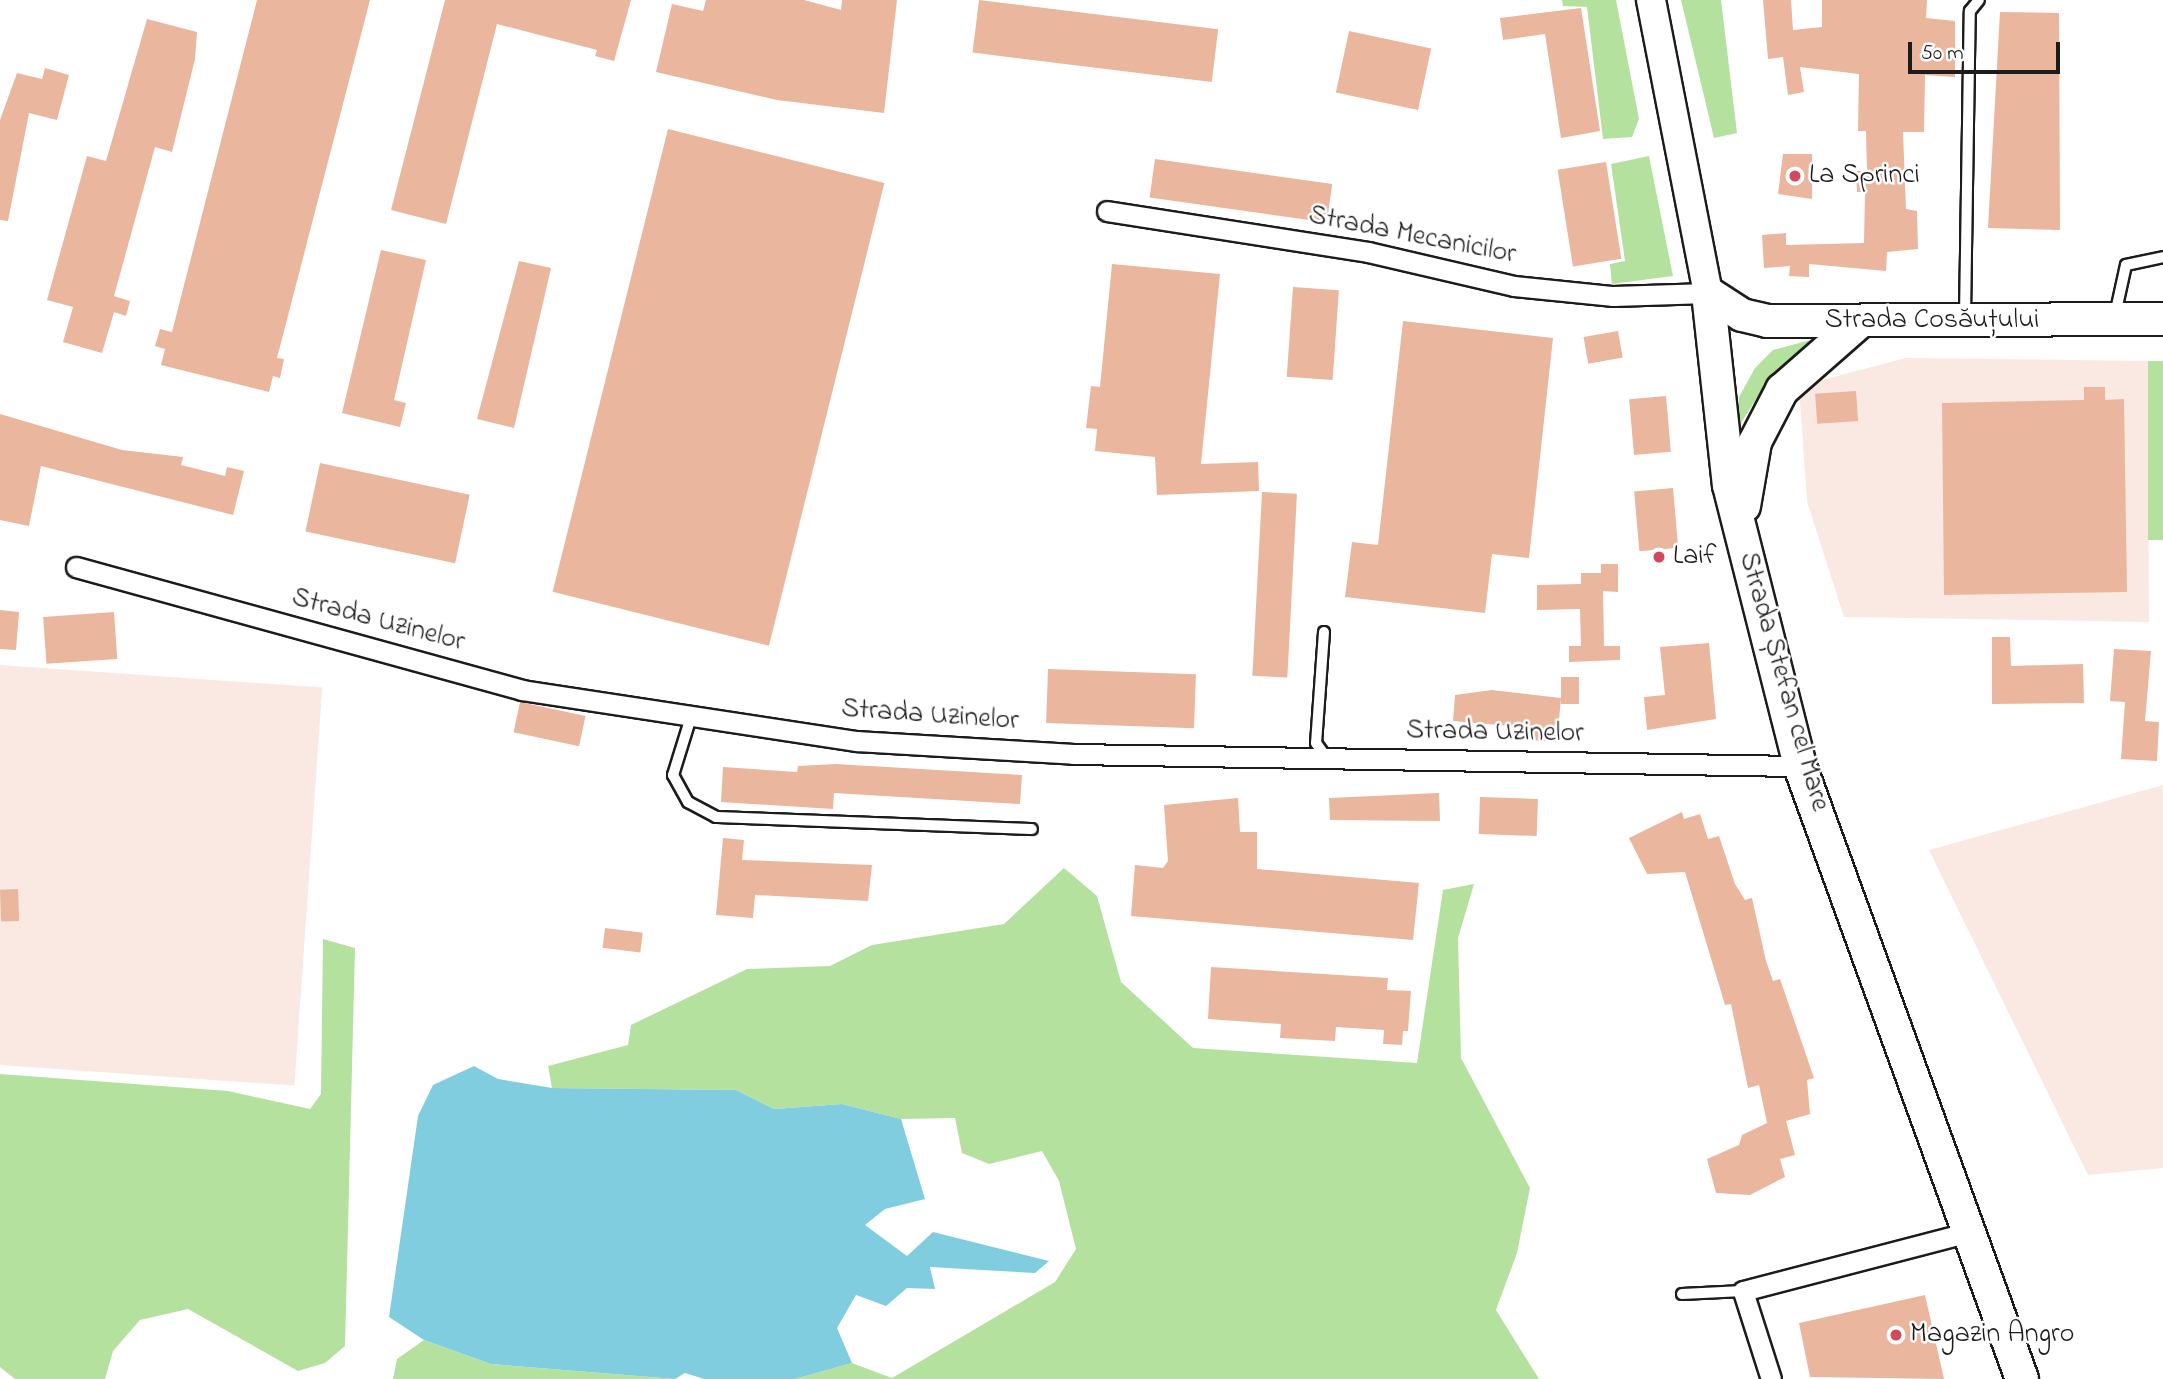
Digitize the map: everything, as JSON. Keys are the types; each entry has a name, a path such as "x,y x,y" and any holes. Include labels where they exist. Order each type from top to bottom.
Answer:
{"main road":[{"name":"Strada Ștefan cel Mare","path":"1651,0 1708,293 1721,434 1742,536 1800,766 2021,1379"},
{"name":"Strada Cosăuțului","path":"1708,293 1742,315 1767,321 1857,324 2163,319"},
{"path":"1742,536 1749,461 1774,402 1808,362 1857,324"}],"street":[{"name":"Strada Mecanicilor","path":"1107,211 1367,252 1514,286 1613,296 1708,293"},
{"name":"Strada Uzinelor","path":"76,567 522,690 691,717 869,741 1073,754 1800,766"},
{"path":"1771,1379 1743,1292 1969,1232"}],"lane":[{"path":"1965,322 1970,12 1979,0"},
{"path":"2114,320 2126,265 2163,257"},
{"path":"1324,632 1316,743 1328,758"},
{"path":"691,717 673,775 688,802 716,817 1032,829"},
{"path":"1682,1294 1743,1292"}],"shaded area":[{"path":"1906,358 2148,361 2149,622 1844,617 1807,501 1799,386"},
{"path":"0,665 322,688 294,1086 0,1065"},
{"path":"2163,785 2163,1168 2088,1175 1929,850"}],"green space":[{"path":"1562,0 1616,0 1639,119 1632,137 1603,139 1587,7 1563,6"},
{"path":"1681,0 1721,0 1737,133 1714,138"},
{"path":"1649,156 1673,276 1612,284 1610,264 1625,261 1611,164"},
{"path":"1818,338 1758,396 1736,431 1739,397 1755,368 1773,350"},
{"path":"2148,361 2163,361 2163,540 2148,540"},
{"path":"1064,868 1097,896 1121,982 1193,1048 1417,1063 1443,890 1474,884 1458,938 1461,1058 1530,1188 1517,1253 1496,1310 1539,1379 795,1379 852,1363 892,1378 1055,1282 1076,1249 1059,1181 1042,1151 989,1164 962,1153 955,1118 901,1119 842,1104 774,1109 736,1090 552,1088 548,1066 628,1045 631,1025 747,969 830,966 872,945 1004,924"},
{"path":"323,939 355,948 345,1346 325,1363 298,1371 188,1309 140,1320 113,1351 105,1379 15,1379 0,1367 0,1074 228,1091 310,1109 321,1094"},
{"path":"424,1340 491,1364 675,1379 393,1379 397,1359"}],"water":[{"path":"474,1066 498,1079 552,1088 736,1090 774,1109 842,1104 901,1119 925,1199 885,1209 865,1225 907,1256 933,1232 1049,1261 1035,1273 930,1267 935,1289 907,1288 886,1306 856,1295 837,1328 852,1363 795,1379 704,1379 685,1373 675,1379 491,1364 424,1340 389,1317 418,1116 433,1085"}],"building":[{"path":"257,0 370,0 277,358 284,359 280,378 273,376 269,392 161,365 165,349 155,346 160,329 172,332"},
{"path":"445,0 631,0 614,61 595,56 597,50 497,24 446,224 391,210"},
{"path":"706,0 804,0 841,10 842,0 897,0 884,113 777,100 656,72 672,4 703,11"},
{"path":"979,0 1218,29 1212,82 973,53"},
{"path":"1763,0 1791,0 1793,30 1822,27 1822,0 1927,0 1926,18 1955,21 1955,77 1925,75 1924,132 1903,132 1906,209 1917,211 1918,249 1887,252 1886,271 1809,264 1809,277 1789,276 1790,266 1764,268 1762,235 1786,233 1786,245 1864,243 1865,192 1857,192 1856,171 1867,171 1866,131 1858,131 1859,74 1800,67 1804,92 1788,95 1783,57 1768,59"},
{"path":"1581,8 1600,131 1561,138 1545,34 1503,40 1500,18"},
{"path":"2000,12 2059,13 2060,230 1988,228"},
{"path":"147,19 197,32 195,59 172,152 155,147 114,296 130,301 126,316 114,312 102,353 63,342 73,307 47,300 87,156 106,161"},
{"path":"1349,31 1431,48 1418,110 1336,93"},
{"path":"45,68 69,75 57,120 29,113 8,221 0,220 0,120 17,73 42,79"},
{"path":"668,129 884,183 769,646 553,592"},
{"name":"La Sprinci","path":"1783,154 1812,154 1812,199 1778,194"},
{"path":"1155,159 1332,184 1327,223 1150,198"},
{"path":"1606,162 1621,259 1573,266 1558,170"},
{"path":"381,250 426,260 394,400 406,403 400,427 342,413"},
{"path":"519,261 551,268 514,428 477,419"},
{"path":"1112,264 1220,274 1201,464 1258,462 1259,491 1157,495 1155,457 1095,451 1097,429 1086,428 1091,386 1100,387"},
{"path":"1293,287 1339,290 1333,380 1287,377"},
{"path":"1403,321 1553,338 1529,558 1492,554 1485,613 1345,597 1352,542 1378,545"},
{"path":"1618,331 1623,358 1588,364 1584,337"},
{"path":"2084,387 2105,387 2105,400 2124,399 2127,592 1944,595 1942,403 2084,400"},
{"path":"1856,391 1858,421 1817,424 1815,394"},
{"path":"1666,396 1671,452 1634,455 1629,399"},
{"path":"0,414 122,450 183,457 181,465 225,476 227,467 244,471 233,515 41,466 29,526 0,520"},
{"path":"320,463 470,495 455,563 305,531"},
{"path":"1673,488 1678,548 1639,551 1634,491"},
{"path":"1262,492 1297,494 1287,678 1252,676"},
{"path":"1601,564 1618,564 1618,592 1603,591 1604,646 1620,646 1620,660 1569,662 1569,646 1581,646 1580,609 1537,610 1537,585 1581,584 1581,573 1601,573"},
{"path":"0,610 19,612 16,650 0,649"},
{"path":"114,612 117,659 46,664 43,617"},
{"path":"1992,637 2010,637 2011,666 2083,664 2084,703 1992,704"},
{"path":"1709,643 1716,719 1647,730 1644,697 1665,695 1660,647"},
{"path":"2114,649 2151,651 2145,721 2159,722 2157,761 2121,759 2125,702 2110,701"},
{"path":"1048,669 1196,674 1194,728 1046,723"},
{"path":"1561,677 1579,677 1579,704 1561,704"},
{"path":"1492,690 1561,698 1557,742 1531,740 1532,728 1453,721 1455,695"},
{"path":"520,702 586,716 579,746 514,732"},
{"path":"836,764 1022,775 1020,804 834,793 833,809 721,802 723,767 797,772 798,766"},
{"path":"1439,793 1440,821 1330,820 1329,798"},
{"path":"1480,797 1538,799 1537,836 1479,834"},
{"path":"1238,798 1240,832 1257,832 1257,869 1419,883 1413,940 1131,916 1135,865 1163,868 1168,861 1164,805"},
{"path":"1682,812 1684,819 1700,814 1708,839 1719,836 1735,884 1745,900 1752,898 1766,961 1773,981 1780,979 1814,1078 1807,1080 1810,1114 1786,1121 1795,1155 1780,1159 1785,1177 1750,1195 1716,1193 1707,1159 1739,1145 1742,1135 1767,1123 1759,1085 1748,1088 1731,1004 1725,1005 1685,872 1647,874 1629,838"},
{"path":"723,838 744,840 742,860 872,865 868,901 755,895 753,918 716,915"},
{"path":"18,889 19,921 1,922 0,890"},
{"path":"605,928 643,933 640,952 603,948"},
{"path":"1211,967 1388,978 1387,990 1411,991 1408,1031 1403,1031 1402,1045 1383,1044 1384,1030 1336,1027 1335,1041 1280,1038 1281,1024 1208,1019"},
{"path":"1925,1295 1944,1379 1810,1377 1799,1323"}],"place":[{"name":"La Sprinci","path":"1795,176"},
{"name":"Laif","path":"1659,557"},
{"name":"Magazin Angro","path":"1896,1335"}]}
